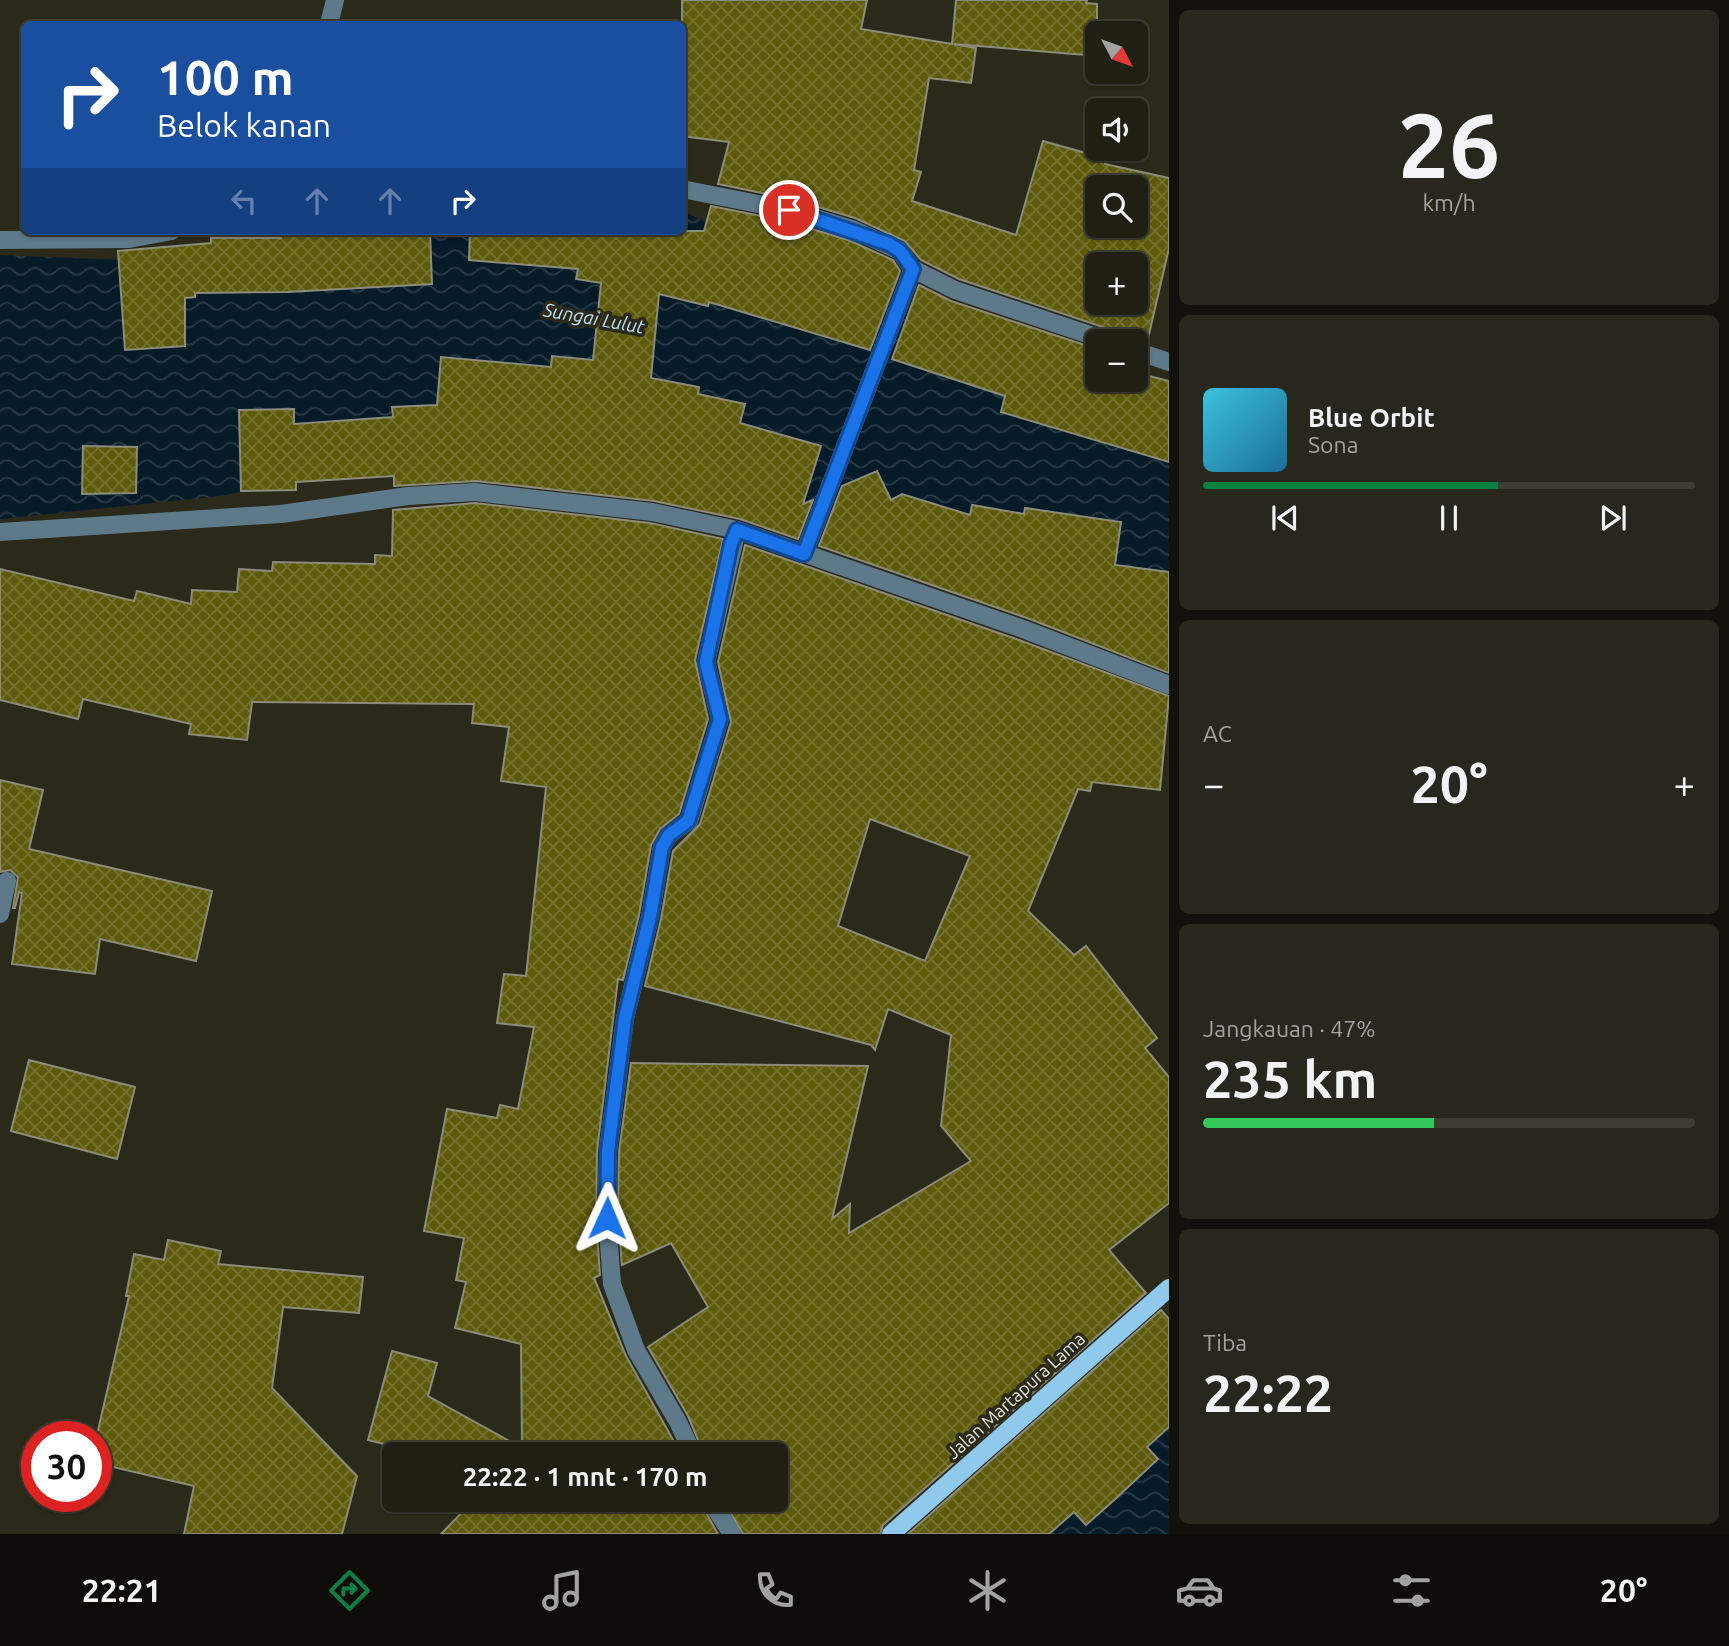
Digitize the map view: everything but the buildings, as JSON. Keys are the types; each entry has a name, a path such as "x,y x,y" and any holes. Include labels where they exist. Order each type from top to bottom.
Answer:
{"main road":[{"name":"Jalan Martapura Lama","path":"891,1534 1169,1288"}],"street":[{"path":"331,21 335,0"},
{"path":"686,190 789,210 852,229 900,251 913,269 955,290 1085,333"},
{"path":"0,240 129,239 150,235"},
{"path":"804,554 913,269"},
{"path":"1148,355 1169,362"},
{"path":"0,533 281,514 408,496 475,492 652,512 737,530 1023,629 1169,685"},
{"path":"687,1442 636,1350 612,1284 607,1218 608,1151 625,1018 650,917 662,847 669,835 688,821 720,719 706,662 737,530"},
{"path":"0,914 7,881"},
{"path":"718,1512 732,1534"}],"water":[{"name":"Sungai Lulut","path":"686,212 851,295 1024,354 1085,370 1085,392 1148,392 1148,385 1169,389 1169,604 690,474 473,453 219,496 0,519 0,255 122,260 326,235 686,235"},
{"path":"1169,1336 1169,1534 948,1534"}],"route":[{"path":"607,1218 608,1151 625,1018 650,917 662,847 669,835 688,821 720,719 706,662 731,544 737,530 804,554 913,269 900,251 889,244 852,229 789,210"}]}
